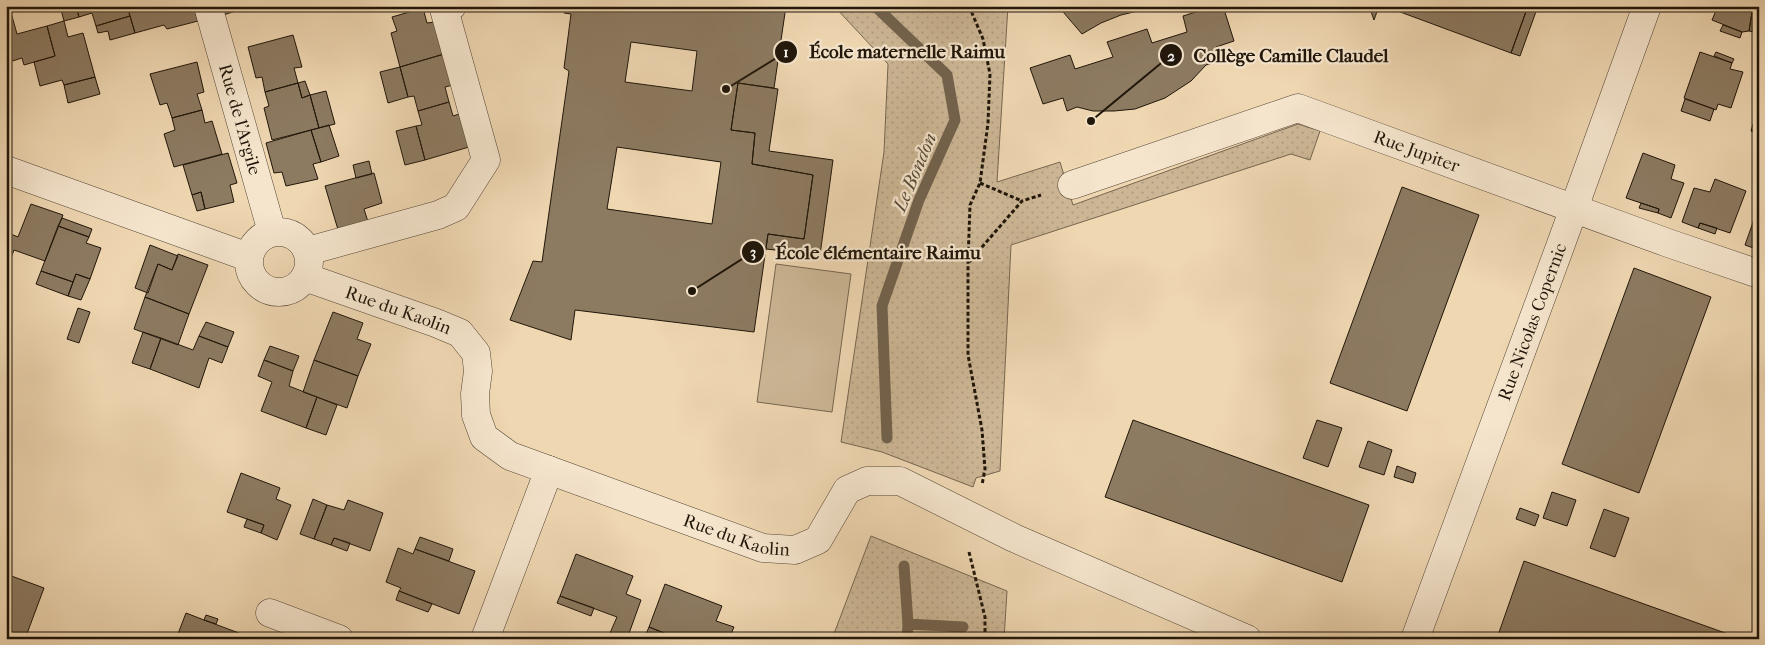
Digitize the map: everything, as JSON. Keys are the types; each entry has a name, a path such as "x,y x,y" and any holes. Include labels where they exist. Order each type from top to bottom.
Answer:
{"street":[{"name":"Rue de l'Argile","path":"208,6 272,232"},
{"path":"307,264 456,207 486,160 444,9 452,6"},
{"name":"Rue Nicolas Copernic","path":"1415,639 1647,6"},
{"name":"Rue Jupiter","path":"1072,185 1298,108 1668,243 1759,274"},
{"path":"6,170 248,257"},
{"path":"272,232 288,232 301,241 307,264 301,283 288,291 272,292 258,285 250,272 248,257 252,245 261,236 272,232"},
{"name":"Rue du Kaolin","path":"307,264 460,333 476,353 478,371 475,394 476,415 484,437 510,456 763,548 795,550 818,540 847,490 867,482 900,482 976,520 1247,639"},
{"path":"485,639 549,470"},
{"path":"270,613 339,639"}],"path":[{"path":"970,6 983,39 990,74 988,123 980,183 970,205 968,262 968,355 982,430 985,469 976,520 968,544 985,617 985,639"},
{"path":"980,183 1022,201"},
{"path":"968,262 1022,201 1072,185"}],"shaded area":[{"path":"834,6 1008,6 997,182 1060,162 1073,205 1298,124 1320,131 1310,160 1291,154 1011,245 1000,471 976,478 973,487 882,452 841,442 884,152 888,64"},
{"path":"776,264 851,274 832,412 757,402"},
{"path":"871,536 1007,591 1004,639 832,639"}],"building":[{"path":"60,6 76,6 79,17 64,21"},
{"path":"76,6 127,6 130,16 96,26 92,13 79,17"},
{"path":"127,6 193,6 198,21 167,29 164,25 135,33"},
{"path":"221,6 252,6 223,15"},
{"path":"565,6 786,6 774,88 738,83 731,130 755,133 752,164 813,175 804,239 768,234 754,332 575,310 571,340 510,320 533,261 542,262 569,71 564,68 571,14 564,13","holes":["631,42 697,51 692,91 625,82","617,147 721,162 712,224 607,209"]},
{"path":"1058,6 1160,6 1160,9 1142,10 1121,15 1101,23 1082,34"},
{"path":"1215,6 1223,6 1234,41 1216,47 1220,61 1206,65 1191,81 1165,98 1135,109 1114,111 1093,111 1077,107 1067,111 1063,98 1043,104 1030,68 1070,55 1075,69 1113,57 1107,42 1147,29 1152,43 1187,32 1183,16"},
{"path":"1369,6 1379,6 1374,20"},
{"path":"1384,6 1528,6 1511,53"},
{"path":"1528,6 1538,6 1520,56 1511,53"},
{"path":"1718,6 1753,6 1749,31 1742,32 1712,20"},
{"path":"1753,6 1759,6 1759,33 1749,31"},
{"path":"423,8 427,23 435,22 444,54 400,67 391,33 397,31 392,17"},
{"path":"10,9 17,34 47,26 55,56 24,65 22,58 6,63 6,10"},
{"path":"130,16 135,33 110,40 108,31 98,33 96,26"},
{"path":"64,21 68,37 83,33 95,77 64,85 62,80 40,86 34,62 55,56 47,26"},
{"path":"1723,25 1742,32 1740,38 1720,31"},
{"path":"293,35 302,67 294,68 298,83 265,92 262,77 256,78 248,47"},
{"path":"1700,52 1732,63 1730,69 1743,72 1731,108 1718,104 1716,110 1684,98"},
{"path":"1716,52 1734,59 1732,63 1714,56"},
{"path":"444,54 453,85 445,87 449,102 418,111 414,96 408,97 400,67"},
{"path":"197,62 204,92 197,94 202,110 172,118 167,103 160,105 150,74"},
{"path":"400,67 408,97 388,103 380,72"},
{"path":"95,77 100,94 68,103 64,85"},
{"path":"305,81 310,95 302,98 298,83"},
{"path":"298,83 302,98 310,95 319,128 272,140 264,108 269,106 265,92"},
{"path":"738,83 778,89 769,151 833,160 820,255 766,249 768,234 804,239 813,175 752,164 755,133 731,130"},
{"path":"326,91 335,124 319,128 310,95"},
{"path":"1685,99 1714,109 1710,121 1681,111"},
{"path":"449,102 453,116 459,114 469,147 425,160 416,126 422,125 418,111"},
{"path":"1759,104 1759,134 1751,131"},
{"path":"202,110 205,123 212,121 222,154 174,167 164,134 175,130 172,118"},
{"path":"329,125 339,156 321,162 311,130"},
{"path":"416,126 425,160 405,165 396,131"},
{"path":"311,130 321,162 313,164 318,179 286,186 282,172 274,173 266,143"},
{"path":"228,153 237,183 230,185 234,202 205,209 201,192 192,195 183,165"},
{"path":"1643,153 1675,165 1671,179 1684,183 1671,218 1658,213 1659,209 1626,198"},
{"path":"369,161 372,174 356,178 353,165"},
{"path":"374,173 382,203 364,209 369,225 339,233 325,186"},
{"path":"1715,179 1746,191 1730,233 1700,223 1698,228 1682,222 1694,188 1710,192"},
{"path":"1402,187 1479,215 1407,411 1330,383"},
{"path":"201,192 205,209 197,211 192,195"},
{"path":"1641,203 1659,209 1658,213 1639,208"},
{"path":"31,204 63,215 45,261 14,250 8,266 6,265 6,232 18,237"},
{"path":"1759,209 1759,250 1745,245"},
{"path":"62,218 92,229 89,237 58,226"},
{"path":"1700,223 1717,228 1715,234 1698,228"},
{"path":"58,226 89,237 86,243 101,248 90,279 76,274 73,282 41,271"},
{"path":"150,245 178,256 172,270 158,264 148,293 135,288"},
{"path":"178,254 208,265 189,314 145,297 158,264 172,270"},
{"path":"1634,268 1711,297 1639,493 1562,464"},
{"path":"41,271 73,282 68,296 36,284"},
{"path":"76,274 90,279 81,300 68,296"},
{"path":"145,297 189,314 178,345 134,329"},
{"path":"78,308 90,312 79,343 67,339"},
{"path":"333,312 363,323 357,339 371,344 358,376 314,360"},
{"path":"206,322 234,332 228,347 199,336"},
{"path":"143,332 161,338 150,369 132,363"},
{"path":"199,336 228,347 222,363 209,358 199,388 150,369 161,338 193,350"},
{"path":"270,346 299,356 293,371 264,360"},
{"path":"264,360 293,371 289,386 317,397 306,428 261,411 272,382 258,376"},
{"path":"314,360 358,376 347,408 303,392"},
{"path":"317,397 337,405 326,435 306,428"},
{"path":"1133,420 1369,505 1342,582 1105,497"},
{"path":"1317,420 1342,428 1328,467 1303,458"},
{"path":"1368,441 1392,450 1384,475 1359,467"},
{"path":"1397,466 1416,473 1413,483 1394,477"},
{"path":"241,473 280,488 276,499 291,505 277,540 261,533 264,525 227,512"},
{"path":"1552,492 1576,500 1567,526 1543,518"},
{"path":"313,499 327,505 314,539 300,534"},
{"path":"348,500 383,513 370,551 334,538 331,545 314,539 327,505 344,510"},
{"path":"1520,508 1539,515 1535,526 1516,519"},
{"path":"1604,509 1629,518 1615,557 1590,548"},
{"path":"247,519 264,525 261,533 244,527"},
{"path":"420,537 453,549 449,561 415,549"},
{"path":"334,538 350,543 347,551 331,545"},
{"path":"398,548 413,554 415,549 475,571 459,614 399,591 401,588 386,582"},
{"path":"576,554 633,576 626,594 641,600 627,639 610,633 617,617 560,596"},
{"path":"1524,561 1742,639 1499,639 1497,638"},
{"path":"6,574 44,588 25,639 19,639 6,634"},
{"path":"665,584 722,606 716,621 734,627 729,639 679,639 649,627"},
{"path":"399,591 432,604 428,612 396,600"},
{"path":"560,596 594,608 591,616 557,603"},
{"path":"186,613 204,620 255,639 176,639"},
{"path":"206,615 218,619 216,624 204,620"},
{"path":"649,627 679,639 644,639"},
{"path":"6,634 19,639 6,639"},
{"path":"731,634 745,639 729,639"}],"waterway":[{"name":"Le Bondon","path":"875,6 947,75 955,120 919,200 882,306 887,438"},
{"name":"Le Bondon","path":"904,566 908,624 907,639"},
{"path":"908,624 963,627"}],"place":[{"name":"École maternelle Raimu","path":"726,89"},
{"name":"Collège Camille Claudel","path":"1091,121"},
{"name":"École élémentaire Raimu","path":"692,291"}]}
